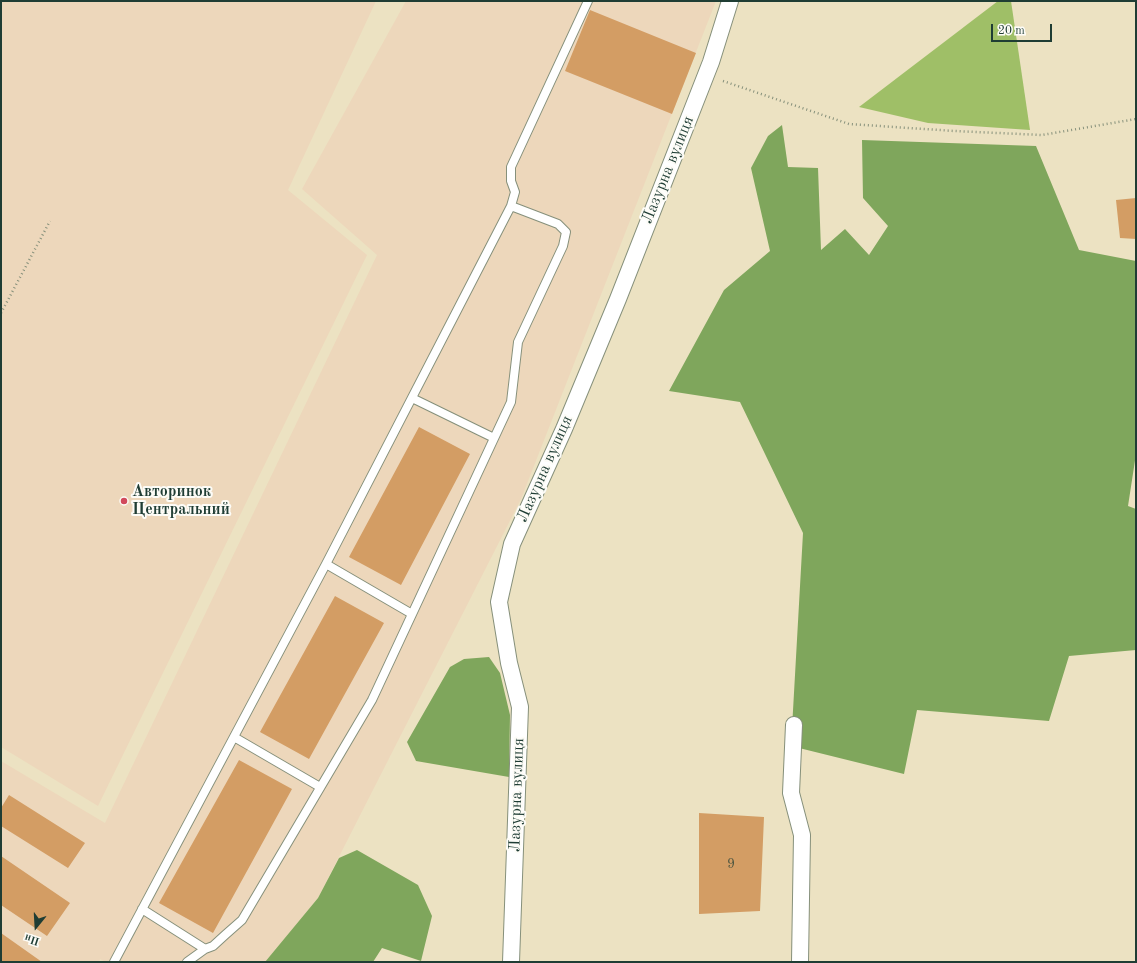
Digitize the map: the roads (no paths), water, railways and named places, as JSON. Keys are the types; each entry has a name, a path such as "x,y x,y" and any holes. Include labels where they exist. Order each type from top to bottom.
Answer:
{"street":[{"name":"Лазурна вулиця","path":"511,962 520,706 509,663 499,602 512,544 564,429 618,299 706,75 730,1"},
{"path":"794,724 792,793 802,834 800,962"}],"lane":[{"path":"114,962 326,564 511,206 515,192 511,181 511,167 588,1"},
{"path":"187,962 205,949 212,946 242,920 372,700 511,402 518,342 563,246 566,232 558,224 511,206"},
{"path":"412,398 494,438"},
{"path":"326,564 412,614"},
{"path":"234,737 320,787"},
{"path":"142,909 205,949"}],"place":[{"name":"Авторинок Центральний","path":"124,501"}]}
